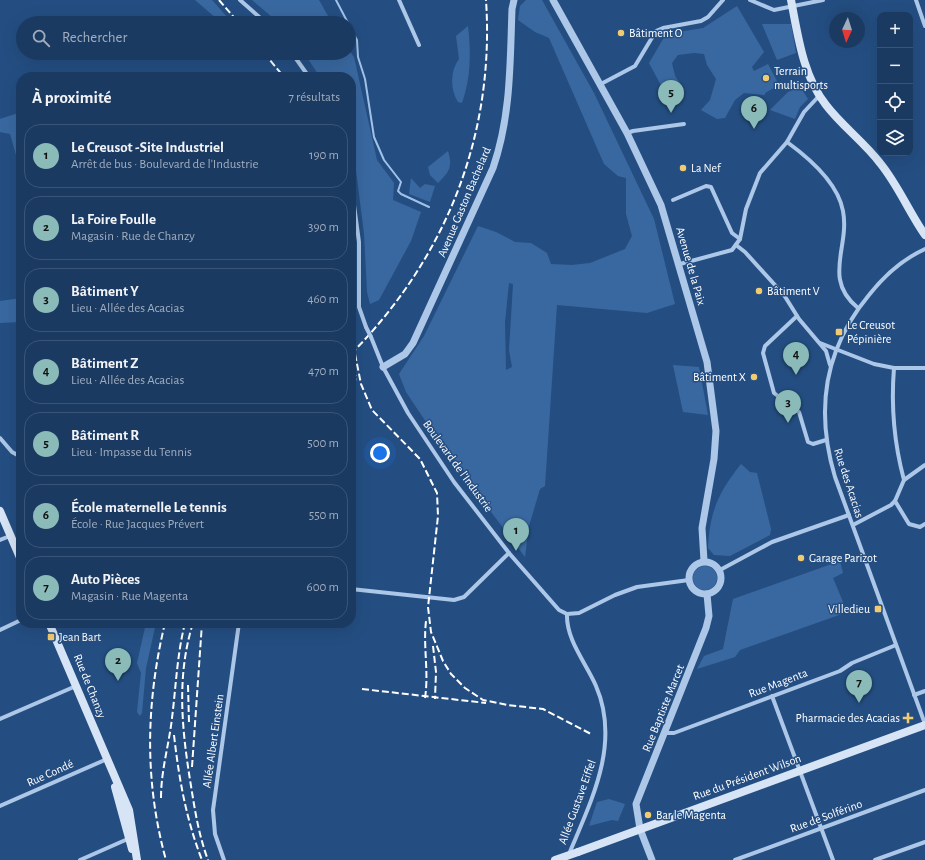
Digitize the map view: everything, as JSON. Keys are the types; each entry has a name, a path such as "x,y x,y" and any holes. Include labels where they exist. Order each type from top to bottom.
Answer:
{"main road":[{"path":"791,3 802,52 819,96 833,114 880,162 925,235"},
{"path":"0,511 16,549"},
{"name":"Rue de Chanzy","path":"52,628 107,759 131,838 136,860"},
{"name":"Rue du Président Wilson","path":"556,860 925,724"}],"street":[{"path":"240,0 258,16"},
{"path":"398,0 419,45"},
{"name":"Avenue Gaston Bachelard","path":"383,367 405,354 413,343 493,168 507,114 512,9 514,0"},
{"name":"Avenue de la Paix","path":"553,0 627,133 661,205 680,264 707,362 716,431 714,459 702,528 704,562"},
{"path":"599,85 635,66 656,31 663,28 701,21 708,17 723,0"},
{"path":"750,0 774,10 791,3 823,0"},
{"path":"916,0 925,26"},
{"path":"297,60 305,72"},
{"path":"680,264 732,250 740,239 746,210 758,176 765,165 787,142 804,112 819,96"},
{"path":"627,133 684,124"},
{"path":"787,142 821,173 838,196 844,220 839,261 839,277 844,292 858,308"},
{"path":"674,200 706,186 711,187 732,233 740,239"},
{"name":"Boulevard de l'Industrie","path":"356,220 359,242 359,307 383,367 408,413 451,477 509,553 552,603 567,614"},
{"path":"736,245 784,295 797,316 826,351 830,367"},
{"name":"Rue des Acacias","path":"925,249 884,277 858,308 837,348 830,367 824,405 826,440 833,472 925,724"},
{"path":"797,316 765,346 763,353 765,362 774,393 799,412 808,442 813,444 826,440"},
{"path":"818,342 837,348 874,364 894,368 925,368"},
{"path":"853,525 886,509 895,502 904,480 894,422 892,398 894,368"},
{"path":"0,438 12,452 16,454"},
{"path":"904,480 925,465"},
{"path":"895,502 909,524 920,527 925,524"},
{"path":"720,570 772,542 849,515"},
{"path":"0,540 10,536"},
{"path":"356,590 454,600 464,597 509,553"},
{"path":"704,562 713,564 720,570 720,586 716,590 707,594 695,591 688,580 692,567 704,562"},
{"path":"567,614 579,613 615,595 636,587 688,580"},
{"name":"Rue Baptiste Marcet","path":"652,860 640,829 636,804 666,733 709,619 707,594"},
{"name":"Allée Gustave Eiffel","path":"566,860 598,782 604,761 606,736 601,700 569,632 567,614"},
{"path":"0,630 16,622"},
{"name":"Allée Albert Einstein","path":"224,860 215,834 213,810 238,628"},
{"name":"Rue Magenta","path":"666,733 674,733 840,671 859,660 896,645"},
{"path":"0,719 77,686"},
{"path":"914,695 925,691"},
{"path":"772,696 833,860"},
{"name":"Rue Condé","path":"0,806 107,759"},
{"name":"Rue de Solférino","path":"735,860 925,790"},
{"path":"80,860 131,838"},
{"path":"875,860 925,842"}],"shaded area":[{"path":"195,0 212,0 226,16 214,16"},
{"path":"252,0 319,0 328,16 271,16"},
{"path":"526,0 542,0 594,93 654,219 675,304 647,313 557,305 545,486 540,489 529,526 525,557 482,500 464,471 424,419 406,392 399,374 424,336 478,226 496,232 515,242 531,243 547,253 551,264 572,265 590,263 625,249 632,236 626,214 626,178 618,176 604,164 549,38 535,32 518,20 520,6","holes":["509,283 513,284 509,350 512,367 506,370 505,322"]},
{"path":"737,6 764,52 752,67 754,71 768,64 779,85 765,93 765,95 744,93 735,100 725,118 717,119 701,110 710,100 716,79 707,65 704,54 694,53 678,55 672,63 675,76 684,89 684,98 675,101 663,89 649,63 666,34 703,28"},
{"path":"762,24 791,24 796,53 777,60"},
{"path":"468,26 470,65 462,103 458,102 455,97 452,80 454,69 459,59 456,36"},
{"path":"309,60 355,60 377,160 394,183 393,200 421,212 411,241 379,300 370,304 367,292 364,234 356,171 356,72 317,72"},
{"path":"795,89 803,91 808,99 800,107 795,119 770,110 788,92"},
{"path":"16,114 16,155 10,134 0,132 0,119"},
{"path":"448,151 450,161 449,169 438,183 430,175 428,167"},
{"path":"411,178 420,188 425,184 435,186 430,202 409,194"},
{"path":"16,299 16,322 0,323 0,301"},
{"path":"673,365 699,367 708,415 683,412"},
{"path":"741,464 750,472 757,473 771,529 770,535 730,556 714,555 708,548 713,513 726,484"},
{"path":"840,561 843,573 833,578 846,609 842,614 740,650 735,657 697,669 704,656 723,649 733,599"},
{"path":"705,566 714,569 717,578 714,587 705,590 696,587 693,578 696,569"},
{"path":"145,628 155,628 146,668 142,713 140,716 137,712 141,673 137,663"},
{"path":"609,799 625,804 618,821 612,820 589,826 597,802"}],"waterway":[{"path":"336,0 344,16"},
{"path":"356,38 358,57 365,79 374,137 384,160 401,182 398,191 401,194 429,207"}],"railway":[{"path":"219,0 233,16"},
{"path":"356,348 384,317 413,277 438,235 458,192 472,146 482,99 487,50 486,0"},
{"path":"270,60 280,72"},
{"path":"356,359 361,384 372,410 420,459 437,493 438,516 428,607 431,632 443,661 451,674 465,688 483,700 508,705 543,709 591,734"},
{"path":"425,698 426,621"},
{"path":"164,628 154,682 150,742 154,801 166,860"},
{"path":"161,798 162,777 171,728 178,659 184,628"},
{"path":"192,628 184,664 182,704 183,724 196,814 202,842 208,860"},
{"path":"192,767 202,628"},
{"path":"433,646 436,672 435,699"},
{"path":"188,685 189,723"},
{"path":"362,689 486,703"},
{"path":"174,735 184,799 196,845 202,860"}],"place":[{"name":"Bâtiment O","path":"621,33"},
{"name":"Terrain multisports","path":"766,78"},
{"name":"Bâtiment R","path":"671,113"},
{"name":"École maternelle Le tennis","path":"754,129"},
{"name":"La Nef","path":"683,168"},
{"name":"Bâtiment V","path":"759,291"},
{"name":"Le Creusot Pépinière","path":"839,332"},
{"name":"Bâtiment Z","path":"796,375"},
{"name":"Bâtiment X","path":"754,377"},
{"name":"Bâtiment Y","path":"788,423"},
{"name":"Le Creusot -Site Industriel","path":"516,551"},
{"name":"Garage Parizot","path":"801,558"},
{"name":"Villedieu","path":"878,609"},
{"name":"Jean Bart","path":"51,637"},
{"name":"La Foire Foulle","path":"118,681"},
{"name":"Auto Pièces","path":"859,703"},
{"name":"Pharmacie des Acacias","path":"908,718"},
{"name":"Bar le Magenta","path":"648,815"}]}
